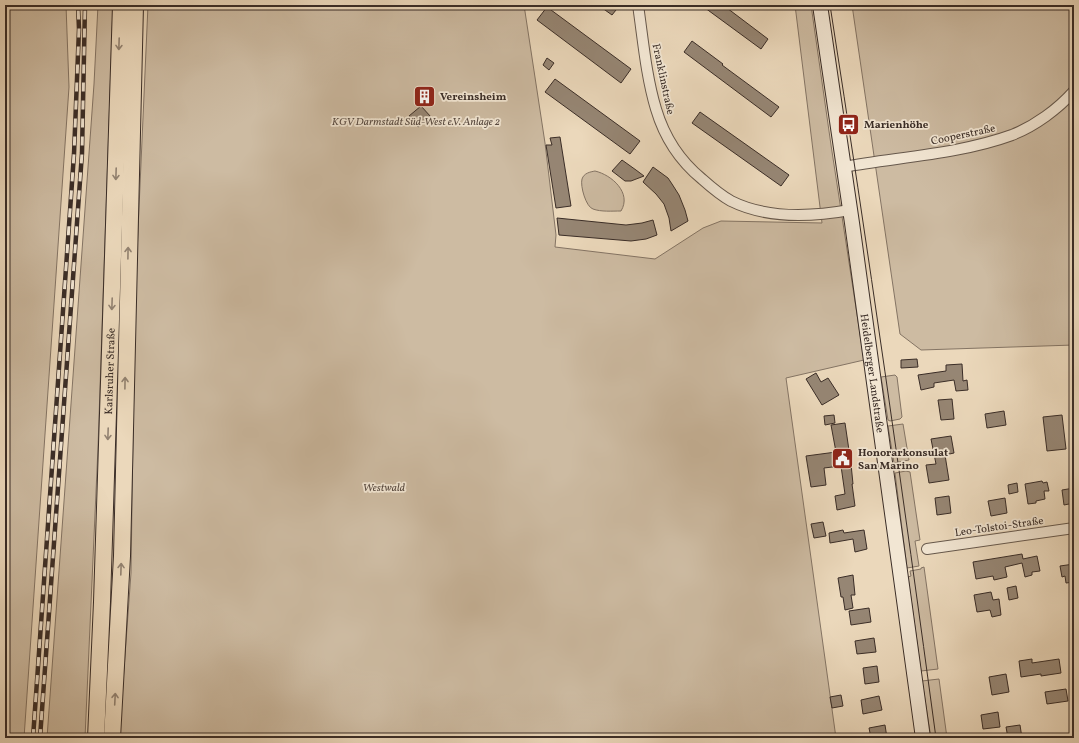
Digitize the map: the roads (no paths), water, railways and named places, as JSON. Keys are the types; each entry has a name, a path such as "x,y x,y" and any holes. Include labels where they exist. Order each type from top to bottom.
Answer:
{"main road":[{"name":"Karlsruher Straße","path":"96,738 103,594 121,5"},
{"name":"Karlsruher Straße","path":"112,738 122,556 135,5"}],"street":[{"name":"Franklinstraße","path":"638,5 651,90 656,109 666,135 682,159 695,173 732,201 756,209 778,214 809,216 850,210"},
{"name":"Heidelberger Landstraße","path":"820,5 923,738"},
{"name":"Cooperstraße","path":"843,167 968,147 1007,136 1036,122 1068,98 1074,91"},
{"name":"Leo-Tolstoi-Straße","path":"927,549 1074,528"}],"tram line":[{"path":"830,5 885,371 936,738"}],"railway":[{"path":"33,738 74,154 79,29 78,5"},
{"path":"40,738 82,153 85,5"}],"place":[{"name":"Vereinsheim","path":"425,96"},
{"name":"Marienhöhe","path":"849,124"},
{"name":"Honorarkonsulat San Marino","path":"843,458"}],"park label":[{"name":"KGV Darmstadt Süd-West e.V. Anlage 2","path":"416,121"},
{"name":"Westwald","path":"384,487"}]}
